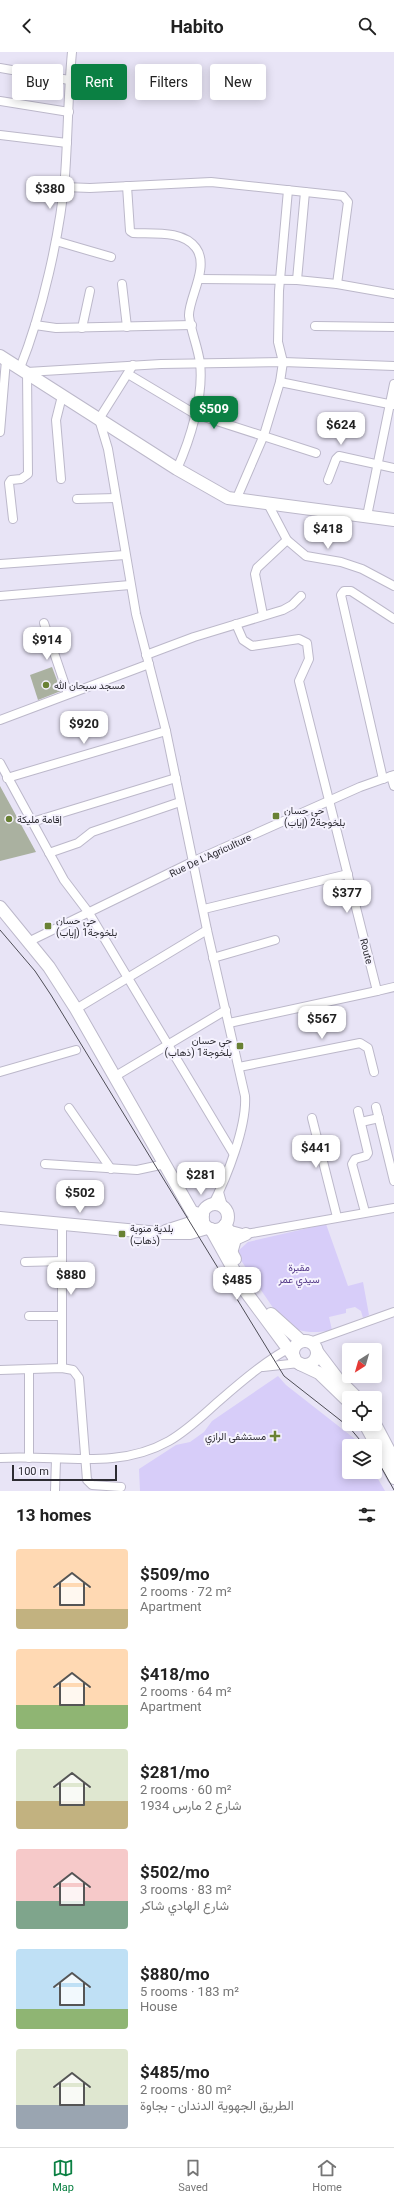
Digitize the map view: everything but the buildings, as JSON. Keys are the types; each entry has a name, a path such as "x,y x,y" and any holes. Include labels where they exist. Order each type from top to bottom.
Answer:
{"main road":[{"path":"3,358 177,469 218,493 236,500 394,520"},
{"path":"0,907 30,941 76,1009 183,1198 220,1229 226,1224"},
{"path":"183,1198 199,1207 246,1292 350,1391"},
{"path":"0,1218 159,1233 190,1233 205,1216"},
{"path":"159,1233 205,1216 228,1216 226,1224 228,1244 231,1253 247,1280 270,1314 305,1348 319,1373 342,1395"},
{"path":"231,1253 235,1239 246,1234"},
{"path":"369,1431 394,1478"},
{"path":"379,1431 394,1460"}],"street":[{"path":"13,519 9,483 11,480 22,479 28,474 23,370 56,242 64,187 69,112 69,80 72,52"},
{"path":"0,68 69,80"},
{"path":"0,101 69,112"},
{"path":"0,135 67,143"},
{"path":"64,187 90,188 211,182 343,196 348,202 337,284"},
{"path":"127,186 130,231 133,233 175,236 192,243 197,249 199,256 199,279 189,316 200,364 200,381 195,414 186,449 177,469"},
{"path":"236,500 264,435 280,382 283,362 278,342 279,280 288,190"},
{"path":"297,280 304,192"},
{"path":"56,242 111,257"},
{"path":"199,279 297,280 337,284 394,294"},
{"path":"122,284 127,327"},
{"path":"82,328 90,291"},
{"path":"35,325 56,328 82,328 192,325"},
{"path":"316,326 394,327"},
{"path":"0,432 3,358"},
{"path":"23,370 133,365 283,362 394,366"},
{"path":"133,365 99,419 108,449 130,585 148,664 166,731 207,930 230,1023 245,1096 245,1111 233,1153 219,1192 205,1216"},
{"path":"128,374 195,414 316,453"},
{"path":"280,382 392,404"},
{"path":"367,516 392,404 394,384"},
{"path":"62,396 56,420 62,479"},
{"path":"328,480 336,459 339,456 394,468"},
{"path":"77,499 116,498"},
{"path":"268,504 287,540 306,556 341,562 362,569 394,586"},
{"path":"263,615 255,574 262,562 287,540"},
{"path":"0,564 125,555"},
{"path":"0,596 130,585"},
{"path":"382,779 341,595 344,591 351,591 394,619"},
{"path":"146,655 263,615 288,608 301,596"},
{"path":"44,622 68,694"},
{"name":"Route","path":"236,624 243,640 252,646 300,639 307,643 310,659 299,677 299,681 377,991"},
{"path":"0,720 148,664"},
{"path":"7,778 166,731"},
{"path":"0,763 64,880 89,913 233,1153"},
{"path":"393,776 394,786"},
{"name":"Rue De L'Agriculture","path":"30,941 194,861 328,801 393,776"},
{"path":"32,822 176,778"},
{"path":"49,853 78,844 92,832 180,802"},
{"path":"204,910 348,874"},
{"path":"76,1009 207,930"},
{"path":"214,958 275,940"},
{"path":"230,1023 394,987"},
{"path":"114,1077 226,1010"},
{"path":"239,1067 360,1043 365,1044 368,1048 374,1072"},
{"path":"0,1072 76,1050"},
{"path":"376,1107 391,1157 394,1181"},
{"path":"69,1108 110,1169"},
{"path":"358,1111 368,1153 366,1156 355,1159 352,1164 365,1212"},
{"path":"312,1118 326,1168 337,1217"},
{"path":"361,1122 379,1118"},
{"path":"45,1164 137,1170 165,1164"},
{"path":"226,1224 231,1230 246,1234 394,1208"},
{"path":"62,1224 62,1368"},
{"path":"25,1262 62,1262"},
{"path":"0,1458 85,1460 131,1455 169,1441 195,1422 261,1367 394,1312"},
{"path":"29,1316 61,1316"},
{"path":"261,1367 305,1348"},
{"path":"0,1370 62,1368 73,1370 79,1378 85,1475 89,1483 92,1485 121,1487"},
{"path":"29,1369 29,1458"},
{"path":"55,1491 56,1460"}],"green space":[{"name":"مقبرة سيدي عمر","path":"326,1224 348,1286 363,1282 369,1315 363,1318 361,1311 355,1307 346,1309 346,1313 329,1317 332,1330 306,1332 294,1328 282,1321 238,1256 238,1251 248,1242"},
{"name":"مستشفى الرازي","path":"278,1376 286,1385 342,1429 342,1431 345,1431 355,1439 342,1439 342,1479 378,1479 385,1491 140,1491 139,1469 176,1445 190,1442 204,1432 212,1421"}],"tram line":[{"path":"0,930 35,971 51,995 284,1376 349,1427 359,1439"},
{"path":"382,1469 394,1490"}],"place":[{"name":"مسجد سبحان الله","path":"46,685"},
{"name":"حي حسان بلخوجة2 (إياب)","path":"276,816"},
{"name":"إقامة مليكة","path":"9,819"},
{"name":"حي حسان بلخوجة1 (إياب)","path":"48,926"},
{"name":"حي حسان بلخوجة1 (ذهاب)","path":"240,1046"},
{"name":"بلدية منوبة (ذهاب)","path":"122,1234"},
{"name":"مستشفى الرازي","path":"275,1436"}]}
